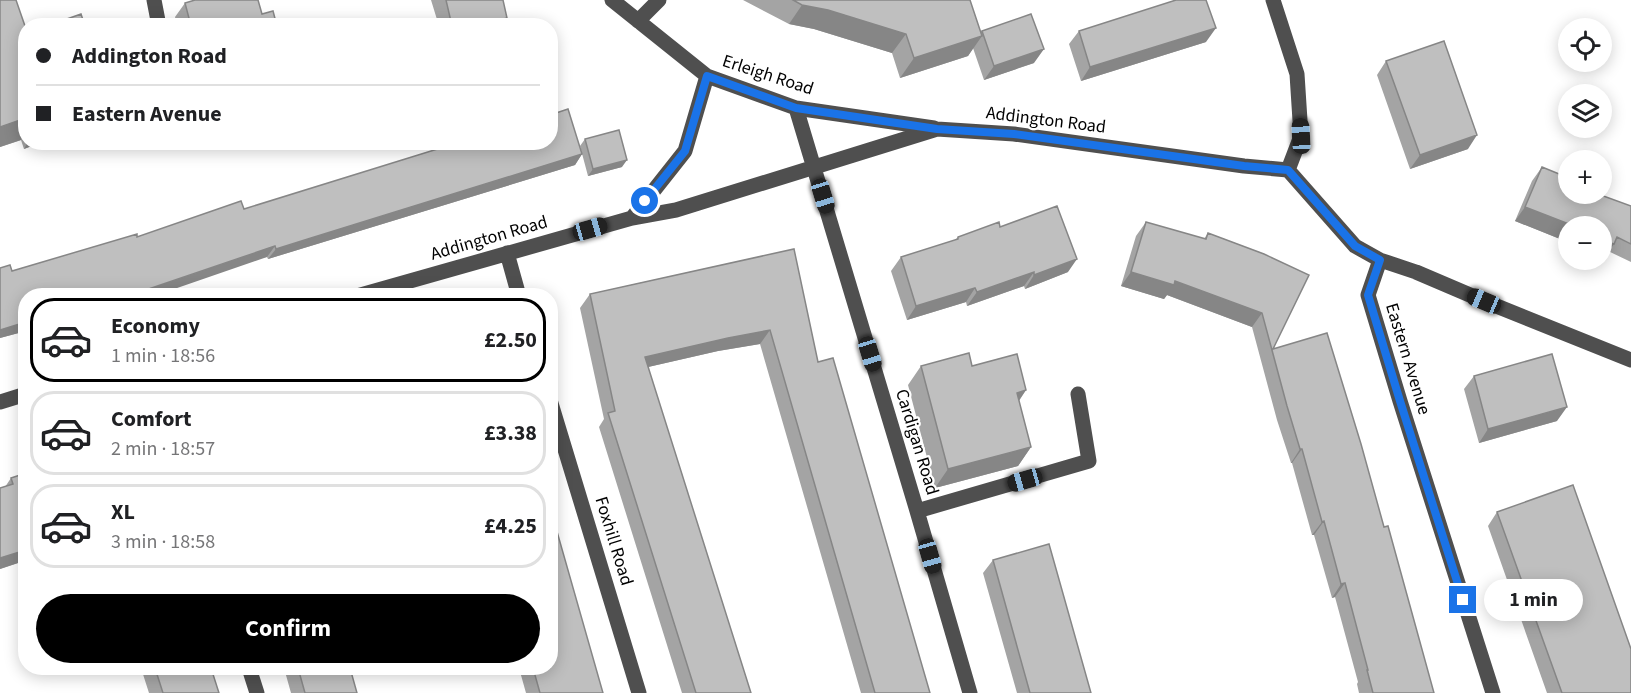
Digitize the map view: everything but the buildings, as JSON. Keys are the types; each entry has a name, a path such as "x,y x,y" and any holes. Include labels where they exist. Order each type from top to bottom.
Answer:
{"street":[{"path":"154,0 157,18"},
{"name":"Erleigh Road","path":"612,0 707,76 796,108 937,129"},
{"path":"638,21 660,0"},
{"path":"1273,0 1297,74 1301,136 1288,170 1355,246 1380,260 1416,272 1631,360"},
{"path":"632,218 685,151 707,76"},
{"name":"Cardigan Road","path":"796,108 970,693"},
{"name":"Addington Road","path":"385,288 632,218 676,210 937,129 1014,134 1288,170"},
{"path":"507,253 517,288"},
{"name":"Eastern Avenue","path":"1380,260 1368,295 1493,693"},
{"path":"917,511 1089,461 1078,394"},
{"path":"0,402 18,396"},
{"name":"Foxhill Road","path":"558,426 639,693"},
{"path":"251,675 257,693"}],"route":[{"path":"645,201 685,151 707,76 796,108 937,129 1014,134 1288,170 1355,246 1380,260 1368,295 1463,600"}]}
